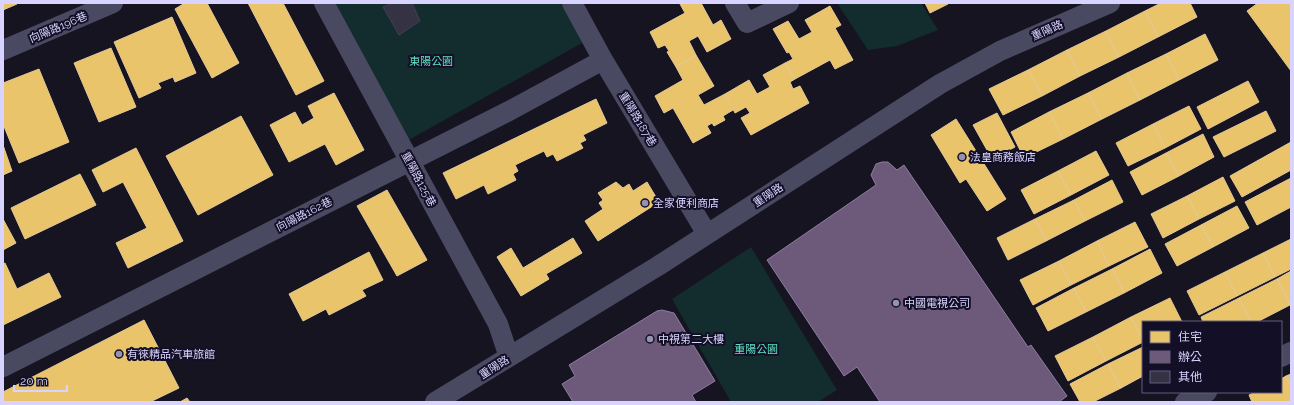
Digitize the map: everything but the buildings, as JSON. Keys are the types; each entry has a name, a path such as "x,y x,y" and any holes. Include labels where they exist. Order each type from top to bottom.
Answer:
{"street":[{"name":"向陽路196巷","path":"3,50 113,3"},
{"name":"重陽路125巷","path":"324,3 498,324 509,357"},
{"name":"重陽路187巷","path":"572,3 603,60 707,234"},
{"path":"735,3 747,23 789,3"},
{"name":"重陽路","path":"435,402 652,270 940,84 1000,51 1110,3"},
{"name":"向陽路162巷","path":"3,367 410,161 603,60"},
{"path":"1282,356 1291,352"},
{"path":"1185,402 1205,393"}],"green space":[{"name":"東陽公園","path":"334,3 568,3 589,39 407,141"},
{"path":"837,3 921,3 938,30 897,46 868,50"},
{"name":"重陽公園","path":"751,247 837,390 818,402 731,402 672,299"}],"place":[{"name":"法皇商務飯店","path":"962,157"},
{"name":"全家便利商店","path":"645,203"},
{"name":"中國電視公司","path":"896,303"},
{"name":"中視第二大樓","path":"650,339"},
{"name":"有徠精品汽車旅館","path":"119,354"}]}
